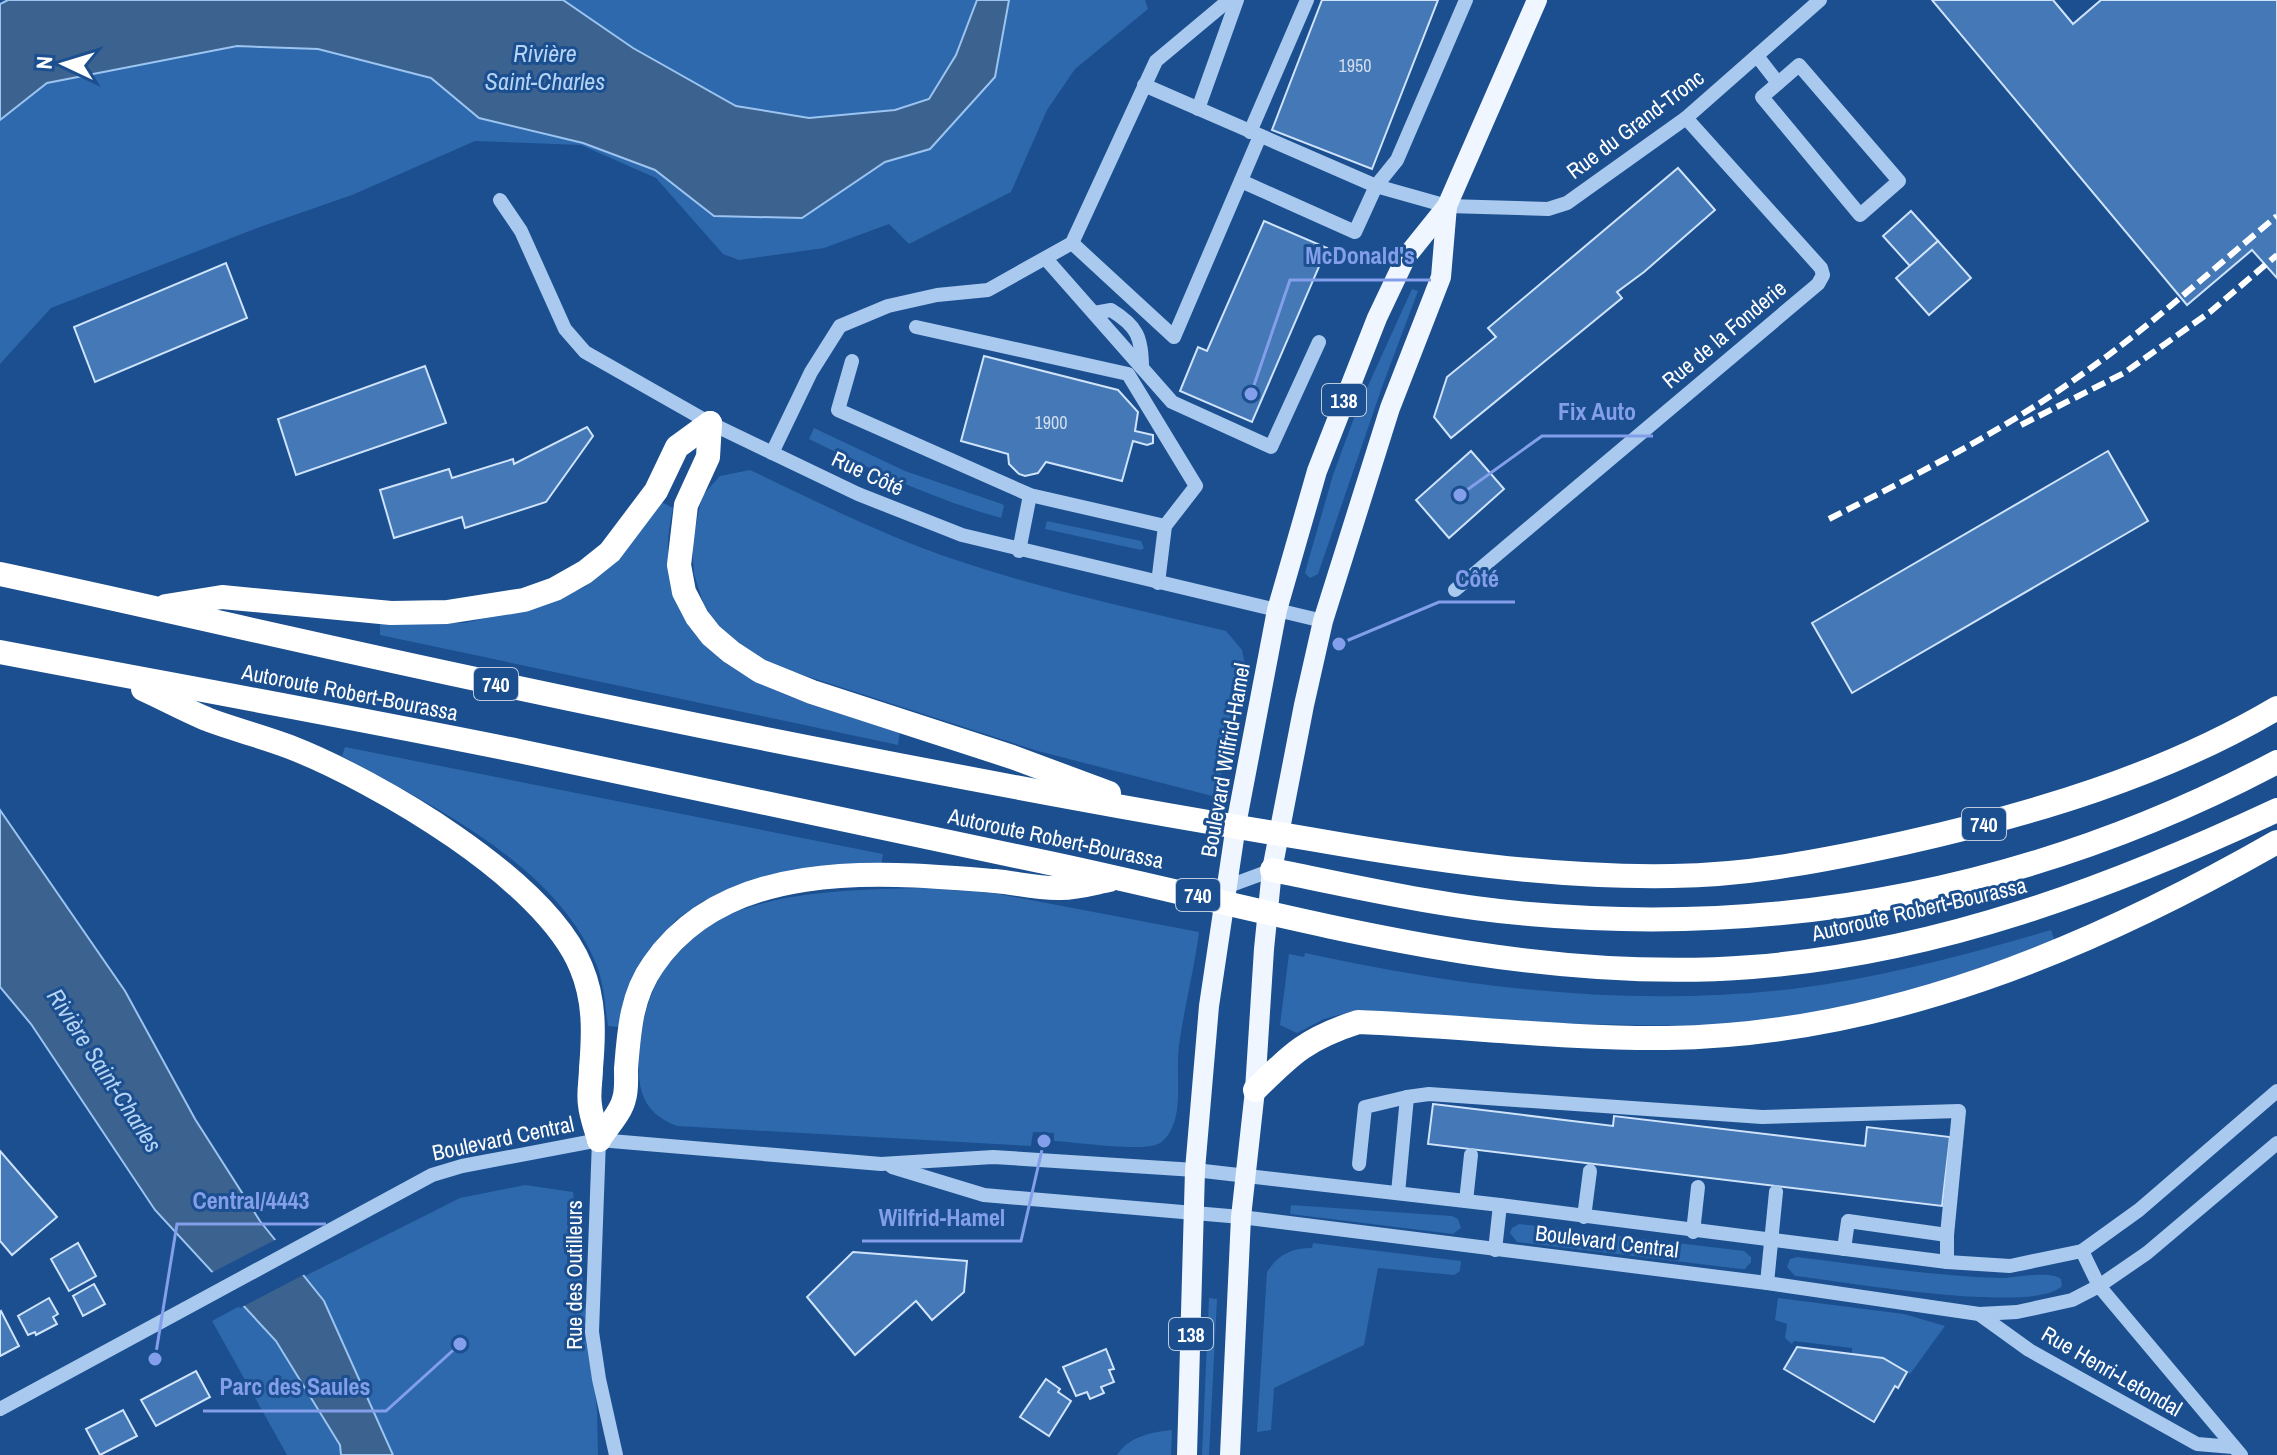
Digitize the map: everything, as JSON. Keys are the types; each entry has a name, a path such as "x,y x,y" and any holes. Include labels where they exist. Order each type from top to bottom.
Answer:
{"highway":[{"path":"152,608 222,597 391,613 447,612 524,600 555,589 585,572 610,552 656,491 677,447 710,423"},
{"path":"710,423 708,457 686,505 679,565 684,592 697,617 731,652 760,671 812,692 1012,757 1172,816"},
{"name":"Autoroute Robert-Bourassa","path":"3,575 519,688 841,754 1172,816 1401,855 1513,869 1673,876 1736,873 1854,855 2022,814 2107,788 2191,753 2277,708"},
{"name":"Autoroute Robert-Bourassa","path":"0,652 515,750 1121,878 1337,928 1449,949 1624,971 1752,967 1833,958 1906,943 2050,905 2143,871 2277,810"},
{"path":"108,673 209,720 291,747 341,770 470,847 518,885 566,938 581,966 592,999 589,1103 599,1140"},
{"path":"1272,870 1452,905 1527,914 1614,920 1704,920 1780,915 1915,894 2036,862 2183,809 2277,762"},
{"path":"1255,1090 1288,1057 1323,1033 1358,1022 1667,1038 1740,1034 1825,1023 1910,1003 2058,952 2188,890 2277,842"},
{"path":"599,1140 624,1100 629,1031 636,996 651,967 684,929 733,899 775,885 827,876 964,879 1062,889 1121,878"}],"main road":[{"name":"Boulevard Wilfrid-Hamel","path":"1187,1455 1195,1170 1209,1006 1247,763 1277,610 1317,471 1377,318 1406,257 1447,206 1537,0"},
{"name":"Boulevard Wilfrid-Hamel","path":"1230,1455 1241,1217 1255,1090 1272,870 1323,621 1390,408 1441,277 1447,206"}],"street":[{"path":"772,453 811,372 840,326 888,306 937,295 988,290 1072,243 1156,61 1229,0"},
{"path":"1198,109 1237,0"},
{"path":"1072,243 1174,337 1241,181 1255,134 1307,0"},
{"path":"1241,181 1355,232 1376,186 1397,160 1466,0"},
{"name":"Rue du Grand-Tronc","path":"1144,85 1376,186 1447,206 1537,210 1567,203 1686,118 1820,0"},
{"path":"1757,56 1778,83"},
{"path":"1799,65 1899,181 1860,215 1762,97 1778,83 1799,65"},
{"name":"Rue de la Fonderie","path":"1455,590 1818,284 1823,275 1821,268 1686,118"},
{"name":"Rue Côté","path":"500,200 521,231 565,329 585,352 710,423 905,514 962,535 1323,621"},
{"path":"1046,259 1172,402 1271,447 1319,342"},
{"path":"1094,313 1111,310 1129,321 1142,344 1142,368"},
{"path":"916,327 1128,374 1196,486 1165,526 1158,583"},
{"path":"852,361 838,410 1030,495 1165,526"},
{"path":"1019,551 1030,495"},
{"path":"1226,887 1272,870"},
{"name":"Boulevard Central","path":"0,1409 432,1175 462,1166 599,1140 881,1164 993,1157 1195,1170 1500,1205 1771,1242 2010,1266 2082,1251 2139,1210 2277,1091"},
{"path":"1359,1164 1365,1107 1429,1094 1762,1117 1959,1111 1947,1262"},
{"path":"1398,1193 1407,1097"},
{"name":"Rue des Outilleurs","path":"599,1140 592,1332 616,1455"},
{"name":"Boulevard Central","path":"881,1164 984,1195 1241,1217 1767,1283 1979,1314 2017,1312 2072,1300 2099,1286 2147,1253 2277,1143"},
{"path":"1466,1201 1471,1155"},
{"path":"1584,1217 1590,1171"},
{"path":"1693,1232 1698,1187"},
{"path":"1767,1283 1776,1192"},
{"path":"1495,1250 1500,1205"},
{"path":"1844,1249 1848,1221 1947,1235"},
{"name":"Rue Henri-Letondal","path":"2082,1251 2099,1286 2237,1451"},
{"name":"Rue Henri-Letondal","path":"1979,1314 2029,1350 2197,1444 2237,1451"}],"shaded area":[{"path":"563,0 977,0 956,55 929,99 895,110 809,118 736,106 633,48"},
{"path":"1009,0 1145,0 1148,9 1075,69 1047,110 1011,192 909,244 889,224 824,248 739,260 723,254 656,178 581,145 475,141 352,195 257,228 51,308 0,364 0,120 46,83 237,46 318,49 431,78 479,118 583,143 655,170 714,216 802,218 885,162 930,148"},
{"path":"1412,289 1418,291 1318,574 1310,578 1305,573 1333,475 1357,410"},
{"path":"814,428 905,471 1002,504 1001,518 927,493 833,451 809,439"},
{"path":"750,470 929,551 1056,590 1226,631 1242,650 1246,670 1216,797 1038,751 797,673 752,655 722,634 703,602 694,574 692,543 702,496 720,476"},
{"path":"661,502 673,508 668,553 675,584 688,623 708,648 757,682 814,705 900,732 898,745 380,635 380,623 464,623 542,605 585,587 618,560"},
{"path":"1047,521 1141,541 1144,548 1141,550 1045,529"},
{"path":"345,747 883,854 881,867 730,890 703,901 677,919 642,959 628,989 619,1027 608,1026 597,966 578,930 553,897 488,842 452,818 342,756"},
{"path":"922,888 993,893 1199,932 1179,1046 1177,1111 1164,1140 1149,1146 1123,1147 1054,1141 1054,1133 1033,1132 1031,1146 677,1126 650,1108 642,1092 639,1071 648,1004 668,963 698,933 735,912 778,900 824,893"},
{"path":"2051,930 2055,942 1923,989 1809,1014 1712,1026 1571,1024 1357,1010 1324,1019 1297,1033 1280,1025 1289,954 1304,957 1305,953 1486,985 1608,995 1670,996 1792,989 1858,979"},
{"path":"525,1185 573,1192 597,1410 598,1455 381,1455 301,1278 460,1198"},
{"path":"1291,1205 1452,1216 1458,1219 1461,1228 1453,1234 1290,1214"},
{"path":"1519,1224 1744,1251 1751,1257 1751,1262 1741,1269 1517,1242 1510,1233"},
{"path":"1313,1243 1461,1261 1460,1271 1454,1275 1378,1268 1364,1345 1274,1388 1271,1430 1257,1432 1267,1272 1286,1254 1312,1248"},
{"path":"1797,1257 1975,1277 2049,1275 2061,1279 2062,1286 2044,1294 2015,1297 1935,1294 1795,1276 1787,1267 1790,1259"},
{"path":"1209,1298 1217,1299 1209,1455 1202,1455"},
{"path":"1778,1298 1904,1314 1945,1326 1910,1374 1883,1358 1852,1354 1852,1348 1794,1341 1792,1344 1785,1338 1787,1324 1775,1320"},
{"path":"247,1302 282,1338 345,1455 287,1455 212,1321"},
{"path":"1172,1430 1171,1455 1117,1455 1127,1444 1141,1436"}],"water":[{"name":"Rivière Saint-Charles","path":"8,0 563,0 633,48 736,106 809,118 895,110 929,99 956,55 977,0 1009,0 995,77 930,149 885,162 802,218 714,216 655,170 583,143 479,118 431,78 318,49 237,46 47,83 0,120 0,4"},
{"name":"Rivière Saint-Charles","path":"0,810 125,991 195,1119 260,1221 324,1301 393,1455 341,1455 340,1445 276,1341 155,1210 31,1024 0,987"}],"pier":[{"path":"279,1238 307,1273 240,1308 209,1274"}],"building":[{"path":"1322,0 1438,0 1372,169 1272,130"},
{"path":"1932,0 2053,0 2073,24 2101,0 2277,0 2277,278 2252,250 2187,305"},
{"path":"1678,168 1715,210 1617,292 1622,298 1451,438 1434,417 1447,377 1496,337 1488,328"},
{"path":"1911,211 1938,241 1910,266 1883,236"},
{"path":"1264,221 1327,248 1252,422 1180,391 1198,347 1207,351"},
{"path":"1938,241 1971,278 1929,315 1896,278"},
{"path":"226,263 247,318 95,382 74,327"},
{"path":"984,356 1118,390 1138,412 1135,431 1153,435 1153,443 1147,445 1133,441 1122,481 1046,462 1038,473 1019,474 1009,464 1008,454 961,441"},
{"path":"425,366 446,423 296,475 278,419"},
{"path":"587,427 593,436 546,502 465,528 462,517 394,538 380,490 449,469 452,478 513,459 514,464"},
{"path":"1471,451 1504,489 1449,538 1416,500"},
{"path":"2108,451 2148,521 1852,693 1812,623"},
{"path":"1433,1104 1613,1126 1614,1116 1865,1146 1867,1127 1950,1137 1942,1206 1428,1144"},
{"path":"0,1151 57,1217 12,1255 0,1241"},
{"path":"78,1243 96,1276 69,1291 51,1259"},
{"path":"853,1252 967,1261 964,1292 932,1320 916,1301 855,1355 807,1297"},
{"path":"94,1284 105,1304 83,1316 73,1296"},
{"path":"49,1298 58,1314 53,1317 57,1324 36,1335 35,1332 28,1335 18,1316"},
{"path":"0,1312 19,1346 0,1356"},
{"path":"1797,1347 1883,1358 1907,1372 1874,1422 1784,1369"},
{"path":"1106,1349 1114,1369 1109,1370 1114,1382 1101,1387 1104,1393 1090,1399 1087,1392 1076,1396 1063,1367"},
{"path":"196,1371 210,1397 156,1426 141,1400"},
{"path":"1046,1379 1071,1401 1049,1436 1020,1417"},
{"path":"123,1410 137,1436 100,1455 86,1429"}],"railway":[{"path":"1829,519 1962,450 2026,412 2137,333 2277,216"},
{"path":"2021,425 2124,373 2210,312 2277,255"}],"place":[{"name":"McDonald's","path":"1251,394"},
{"name":"Fix Auto","path":"1460,495"},
{"name":"Côté","path":"1339,644"},
{"name":"Wilfrid-Hamel","path":"1044,1141"},
{"name":"Parc des Saules","path":"460,1344"},
{"name":"Central/4443","path":"155,1359"}]}
